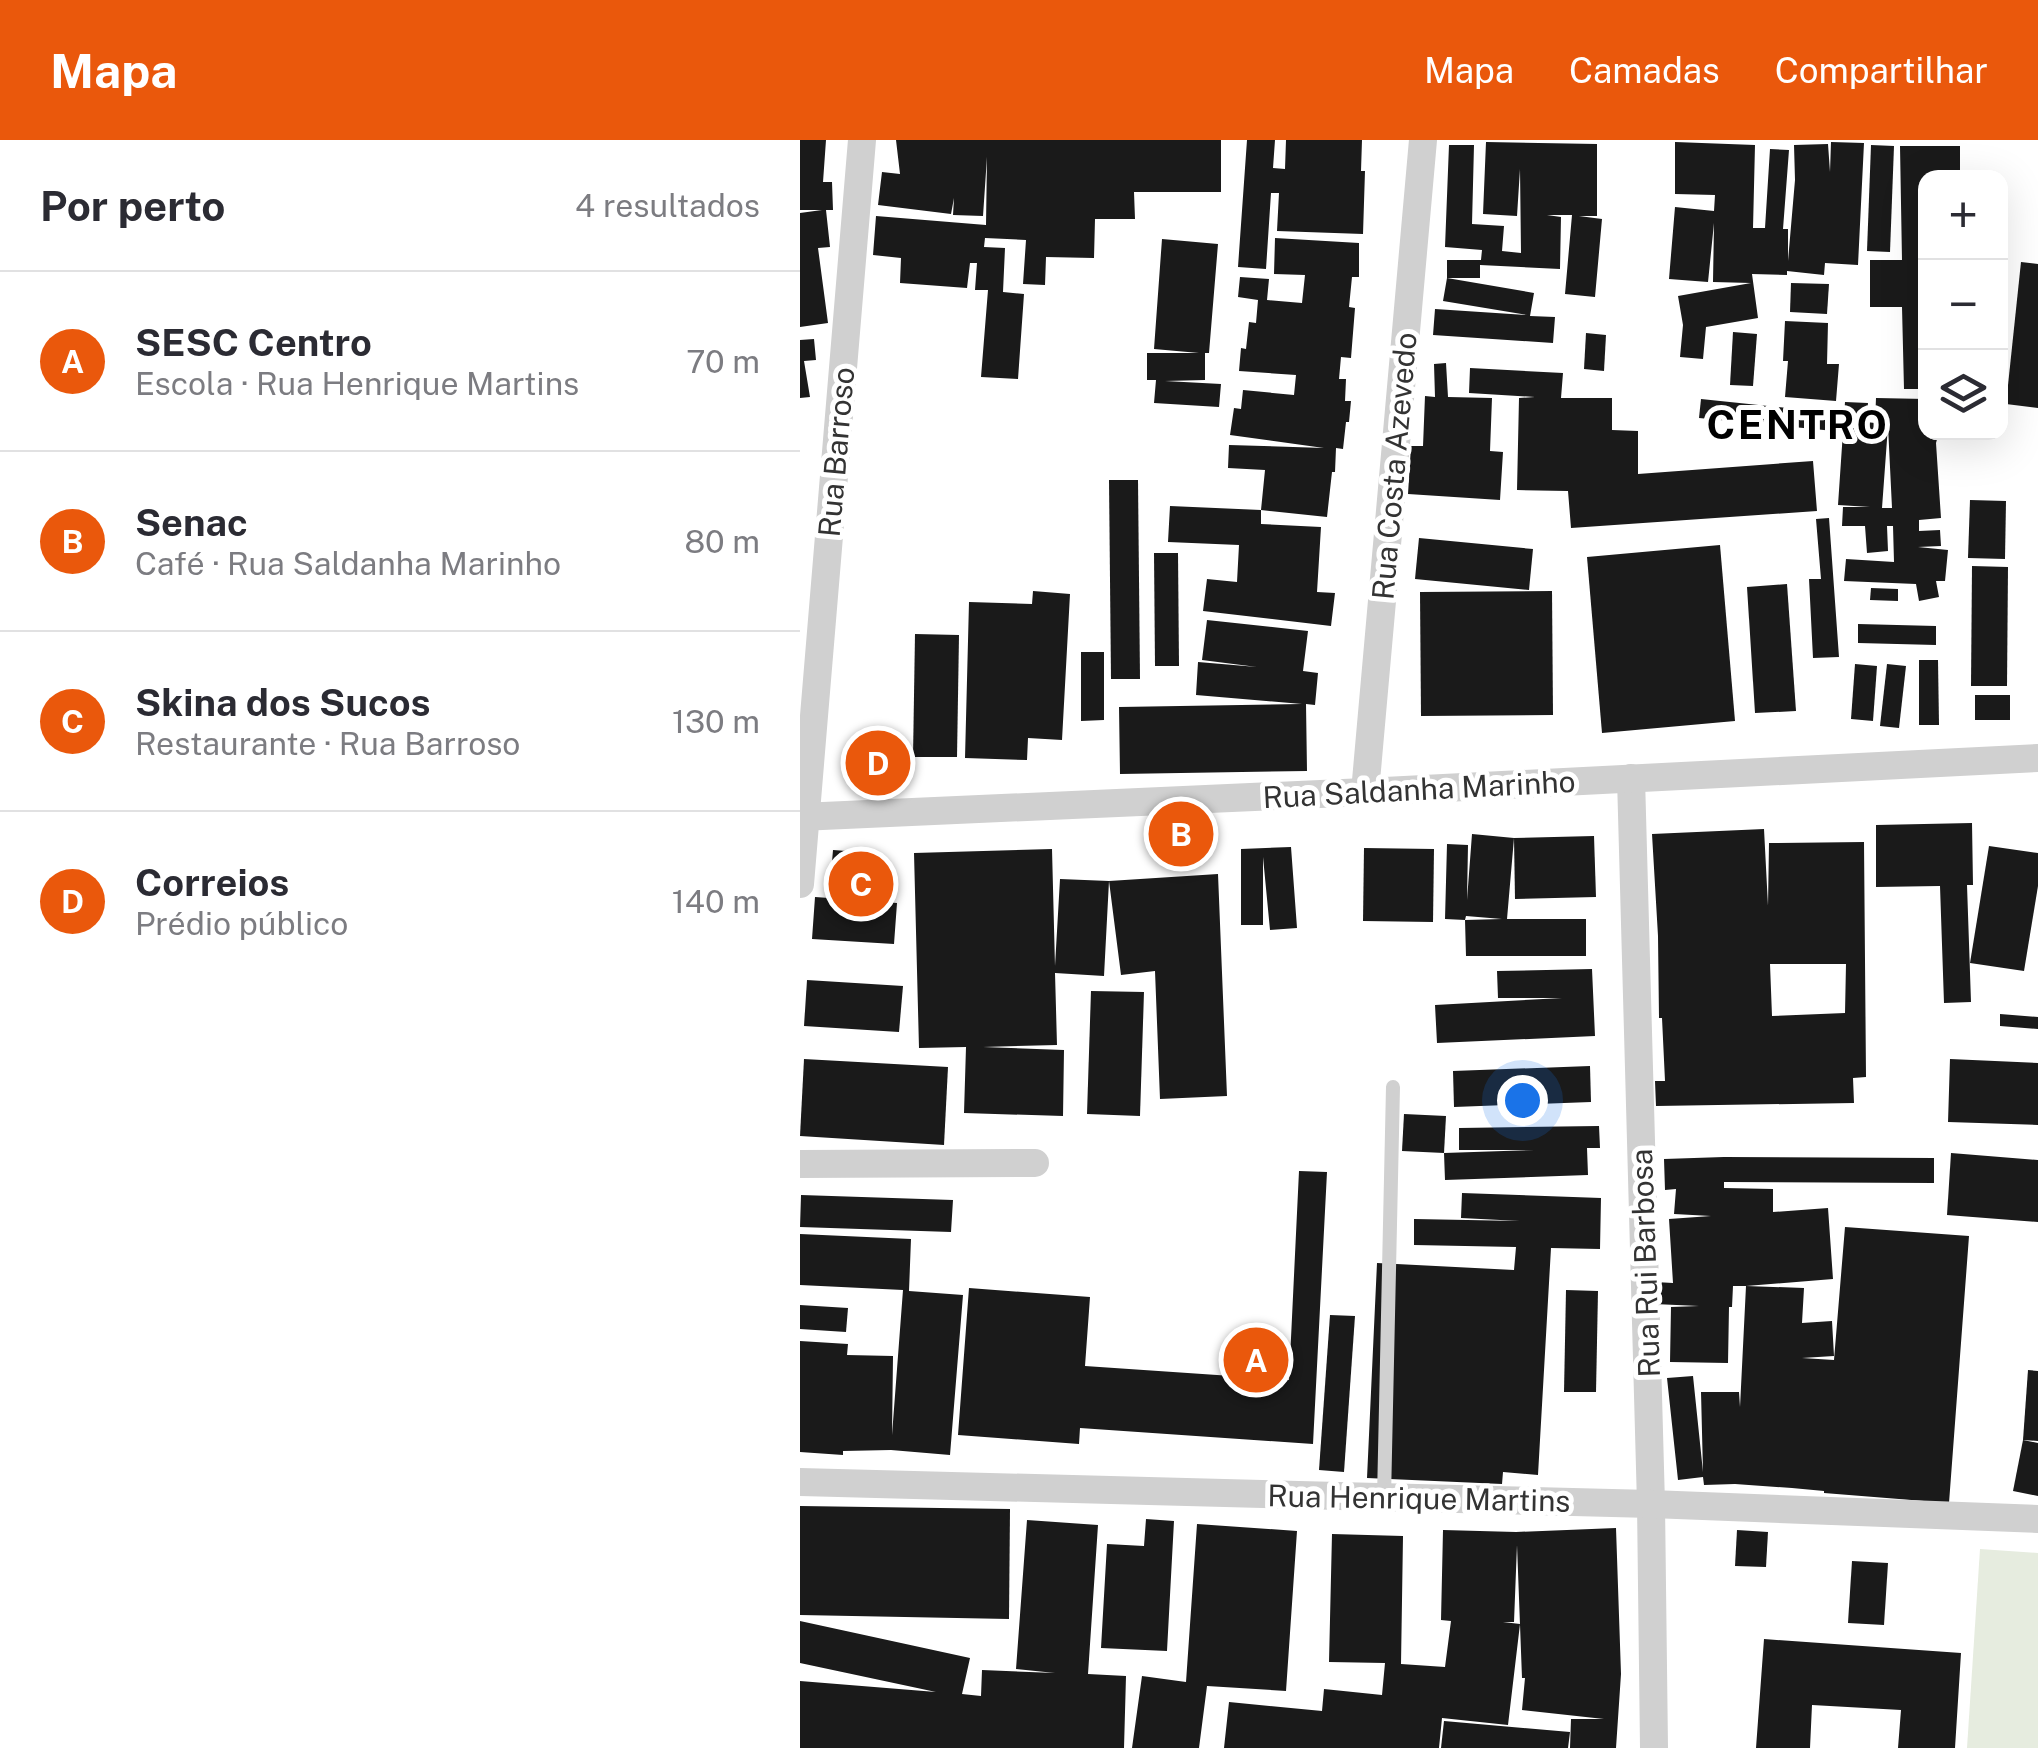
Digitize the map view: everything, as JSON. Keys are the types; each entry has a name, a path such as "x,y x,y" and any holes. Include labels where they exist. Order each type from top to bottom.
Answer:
{"street":[{"name":"Rua Barroso","path":"800,884 862,140"},
{"name":"Rua Costa Azevedo","path":"1365,792 1423,140"},
{"name":"Rua Saldanha Marinho","path":"803,817 2038,758"},
{"name":"Rua Rui Barbosa","path":"1632,778 1652,1504 1654,1748"},
{"path":"800,1164 1035,1163"},
{"name":"Rua Henrique Martins","path":"800,1482 1652,1504 2038,1519"}],"lane":[{"path":"1384,1498 1393,1087"}],"shaded area":[{"path":"1980,1549 2038,1553 2038,1748 1967,1748"}],"building":[{"path":"800,140 826,140 823,182 832,182 833,210 826,210 830,247 818,248 828,323 800,327 800,213 822,210 800,210"},
{"path":"896,140 1221,140 1221,192 1134,192 1135,219 1095,219 1094,258 1046,257 1045,285 1023,284 1026,240 985,238 984,247 1005,248 1003,292 1024,294 1018,379 981,377 988,290 975,290 977,263 970,263 967,288 900,283 901,258 873,255 876,216 986,225 987,157 983,216 953,215 954,198 951,214 878,205 882,172 900,174"},
{"path":"1247,140 1275,140 1273,168 1285,169 1286,140 1362,140 1363,234 1277,231 1279,193 1271,193 1266,269 1238,267"},
{"path":"1486,142 1597,144 1597,216 1579,216 1602,219 1595,297 1565,294 1572,215 1547,215 1561,217 1560,269 1480,265 1480,278 1447,278 1447,260 1481,260 1482,250 1445,247 1449,145 1474,145 1472,224 1504,226 1502,251 1521,253 1520,169 1517,216 1483,214"},
{"path":"1675,142 1755,145 1753,228 1765,228 1770,149 1789,150 1783,229 1788,229 1788,261 1794,145 1828,144 1830,172 1831,142 1864,143 1858,265 1825,263 1824,275 1787,271 1787,275 1752,274 1758,318 1706,327 1703,359 1680,357 1683,325 1678,296 1751,283 1713,282 1714,223 1708,282 1669,279 1675,207 1714,211 1715,195 1675,194"},
{"path":"1871,145 1894,146 1890,252 1867,251"},
{"path":"1900,146 1960,146 1960,170 1918,170 1918,389 1904,389 1902,307 1870,307 1870,260 1902,260"},
{"path":"1275,238 1359,243 1359,277 1352,277 1349,307 1355,308 1351,358 1341,357 1339,379 1346,379 1345,401 1351,401 1349,422 1343,449 1336,448 1327,517 1261,510 1265,470 1228,468 1229,445 1324,448 1230,435 1234,408 1241,409 1243,390 1294,395 1296,375 1239,371 1249,322 1256,323 1258,300 1238,297 1240,277 1269,279 1267,300 1302,303 1305,275 1274,274"},
{"path":"1162,239 1218,244 1205,380 1165,381 1221,384 1219,407 1154,403 1156,380 1147,380 1147,353 1199,353 1154,349"},
{"path":"2021,262 2038,264 2038,408 2008,404"},
{"path":"1447,278 1534,293 1530,316 1555,317 1553,343 1433,335 1435,309 1527,315 1443,301"},
{"path":"1791,283 1829,284 1827,314 1790,312"},
{"path":"1785,321 1828,323 1827,364 1839,364 1836,401 1785,397"},
{"path":"1733,332 1757,334 1753,386 1730,385"},
{"path":"1586,333 1606,335 1604,371 1584,369"},
{"path":"814,339 816,360 804,361 810,397 800,398 800,340"},
{"path":"1446,363 1448,397 1492,398 1490,451 1503,452 1500,500 1408,494 1411,446 1423,446 1425,396 1435,397 1434,364"},
{"path":"1470,368 1563,373 1561,398 1612,398 1612,430 1638,431 1638,474 1813,461 1817,511 1571,528 1568,491 1517,490 1519,398 1535,397 1469,393"},
{"path":"1876,398 1918,399 1918,440 1937,440 1941,518 1919,520 1919,531 1940,530 1941,546 1918,547 1948,550 1945,581 1936,581 1939,597 1919,601 1916,584 1844,581 1846,559 1894,562 1893,526 1887,526 1888,551 1867,553 1865,526 1842,526 1843,507 1870,507 1838,505 1845,402 1868,403 1866,422 1875,423","holes":["1888,426 1892,508 1882,508"]},
{"path":"1701,399 1836,413 1834,431 1699,418"},
{"path":"1109,480 1138,480 1140,679 1111,679"},
{"path":"1970,500 2006,501 2005,559 1968,558"},
{"path":"1170,506 1261,510 1261,524 1321,527 1317,592 1335,593 1331,626 1203,611 1207,579 1237,582 1239,545 1168,542"},
{"path":"1829,518 1839,657 1813,658 1809,579 1821,579 1816,519"},
{"path":"1419,538 1533,549 1529,590 1415,579"},
{"path":"1720,545 1735,721 1602,733 1587,557"},
{"path":"1154,553 1178,553 1179,666 1155,666"},
{"path":"1972,566 2008,567 2007,686 1971,686"},
{"path":"1787,584 1796,711 1755,713 1747,587"},
{"path":"1871,588 1898,589 1898,601 1870,600"},
{"path":"1033,591 1070,594 1062,740 1028,738 1027,760 965,758 969,602 1032,604"},
{"path":"1552,591 1553,715 1421,716 1420,592"},
{"path":"1207,620 1308,631 1303,671 1318,673 1315,705 1306,704 1307,771 1120,774 1119,707 1302,704 1196,695 1198,662 1257,667 1202,660"},
{"path":"1858,624 1936,626 1936,645 1858,643"},
{"path":"915,634 959,635 957,757 913,757"},
{"path":"1081,652 1104,652 1104,720 1081,721"},
{"path":"1919,660 1938,660 1939,725 1919,725"},
{"path":"1855,664 1877,666 1873,721 1851,719"},
{"path":"1887,664 1906,666 1899,728 1880,726"},
{"path":"1975,695 2010,695 2010,720 1975,720"},
{"path":"1972,823 1973,885 1967,885 1971,1002 1944,1003 1940,886 1876,887 1876,825"},
{"path":"1764,829 1768,906 1769,843 1864,842 1866,1077 1853,1078 1854,1103 1656,1106 1655,1081 1665,1081 1652,834","holes":["1770,964 1846,964 1845,1013 1772,1016"]},
{"path":"1472,834 1514,838 1507,919 1586,919 1586,956 1466,956 1465,920 1445,919 1447,844 1468,845 1467,900","holes":["1466,916 1502,919 1465,920"]},
{"path":"1594,836 1596,897 1515,899 1514,838"},
{"path":"1989,846 2038,853 2038,886 2024,971 1970,963"},
{"path":"1291,847 1297,928 1270,930 1263,857 1263,925 1241,925 1241,849"},
{"path":"1364,848 1434,849 1433,922 1363,921"},
{"path":"1052,849 1055,966 1060,879 1109,881 1104,976 1055,973 1057,1045 983,1047 1064,1050 1063,1116 964,1113 966,1047 919,1048 914,853"},
{"path":"833,850 873,853 869,901 897,903 894,944 812,939 815,897 829,898"},
{"path":"1218,874 1227,1096 1160,1099 1155,971 1121,975 1109,881"},
{"path":"1592,969 1595,1036 1437,1043 1435,1005 1562,998 1498,998 1497,971"},
{"path":"807,980 903,986 899,1032 804,1026"},
{"path":"1091,991 1144,992 1140,1116 1087,1114"},
{"path":"2000,1014 2038,1017 2038,1029 2000,1026"},
{"path":"804,1059 948,1067 944,1145 800,1136"},
{"path":"1950,1059 2038,1063 2038,1125 1948,1122"},
{"path":"1590,1066 1591,1102 1454,1107 1453,1071"},
{"path":"1404,1114 1446,1116 1444,1153 1402,1151"},
{"path":"1599,1126 1600,1148 1587,1148 1588,1175 1445,1180 1444,1153 1535,1150 1459,1150 1459,1128"},
{"path":"1951,1153 2038,1160 2038,1222 1947,1215"},
{"path":"1934,1158 1934,1183 1724,1182 1724,1188 1773,1189 1773,1212 1828,1208 1833,1279 1733,1286 1728,1363 1670,1362 1671,1307 1699,1306 1654,1304 1655,1282 1673,1283 1669,1219 1711,1216 1674,1214 1676,1189 1665,1190 1664,1159"},
{"path":"1299,1171 1327,1172 1313,1444 1080,1428 1079,1444 958,1435 969,1288 1090,1297 1085,1366 1289,1380"},
{"path":"1462,1193 1601,1198 1600,1249 1551,1248 1538,1475 1503,1472 1502,1484 1367,1478 1377,1263 1514,1270 1516,1247 1414,1245 1414,1219 1520,1221 1461,1218"},
{"path":"801,1195 953,1200 951,1232 800,1227"},
{"path":"1845,1227 1969,1236 1949,1503 1792,1488 1704,1485 1703,1477 1678,1480 1667,1378 1693,1376 1703,1472 1701,1392 1739,1392 1740,1407 1746,1286 1804,1288 1802,1323 1832,1321 1834,1356 1802,1358 1834,1360"},
{"path":"800,1234 911,1239 909,1291 963,1295 950,1455 891,1450 843,1451 843,1455 800,1452 800,1341 848,1344 847,1355 893,1356 892,1435 903,1290 800,1285"},
{"path":"1566,1290 1598,1291 1596,1392 1564,1392"},
{"path":"800,1305 848,1308 846,1332 800,1329"},
{"path":"1330,1315 1355,1316 1344,1472 1319,1470"},
{"path":"2028,1370 2038,1371 2038,1441 2023,1440"},
{"path":"2023,1440 2038,1443 2038,1496 2013,1491"},
{"path":"800,1506 1010,1509 1009,1619 800,1615"},
{"path":"1146,1519 1174,1521 1167,1651 1101,1648 1107,1544 1144,1546"},
{"path":"1027,1520 1098,1525 1088,1674 1126,1676 1124,1748 800,1748 800,1681 936,1692 800,1663 800,1621 970,1658 962,1694 981,1696 982,1670 1055,1673 1016,1669"},
{"path":"1197,1524 1297,1531 1286,1691 1207,1686 1199,1748 1132,1748 1142,1676 1186,1682"},
{"path":"1616,1528 1621,1674 1616,1748 1570,1748 1571,1719 1604,1719 1522,1710 1525,1678 1520,1624 1508,1725 1442,1718 1439,1748 1224,1748 1229,1702 1322,1711 1324,1689 1382,1695 1385,1663 1329,1662 1332,1534 1403,1536 1401,1664 1445,1667 1451,1621 1441,1620 1443,1530","holes":["1517,1545 1520,1624 1503,1622 1514,1622"]},
{"path":"1737,1530 1768,1532 1766,1567 1735,1566"},
{"path":"1852,1561 1888,1563 1884,1625 1848,1623"},
{"path":"1764,1639 1961,1653 1955,1748 1898,1748 1901,1710 1812,1705 1810,1748 1756,1748"},
{"path":"1444,1721 1570,1732 1568,1748 1441,1748"}],"place":[{"name":"Correios","path":"878,763"},
{"name":"Senac","path":"1181,834"},
{"name":"Skina dos Sucos","path":"861,884"},
{"name":"SESC Centro","path":"1256,1360"}],"district":[{"name":"CENTRO","path":"1798,424"}]}
